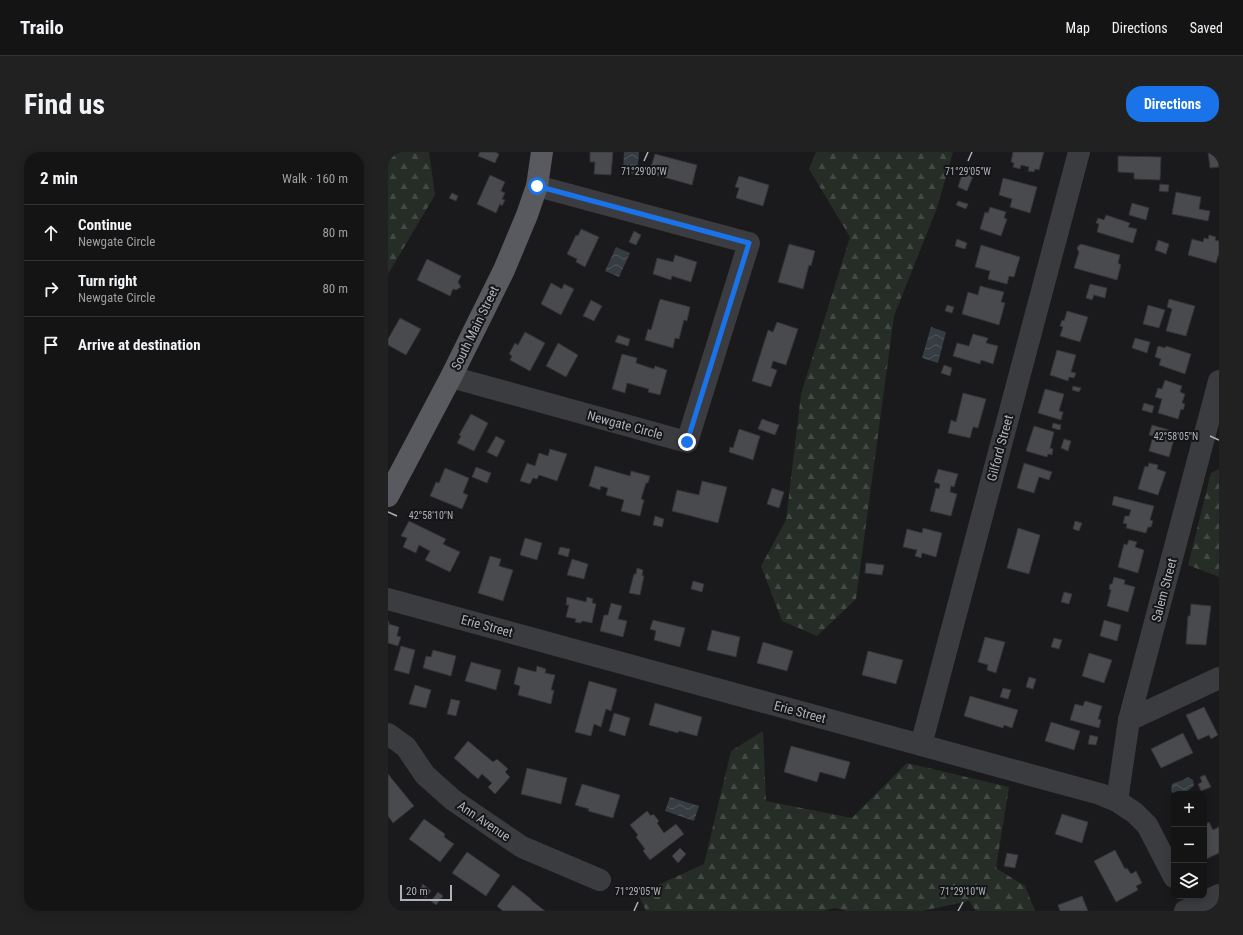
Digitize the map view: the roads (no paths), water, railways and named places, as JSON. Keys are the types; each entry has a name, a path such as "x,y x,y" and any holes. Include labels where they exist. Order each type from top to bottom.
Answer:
{"main road":[{"name":"South Main Street","path":"388,496 451,377 504,270 527,216 537,186 542,152"}],"street":[{"name":"Gilford Street","path":"921,745 1079,152"},
{"name":"Newgate Circle","path":"451,377 687,442 749,243 537,186"},
{"name":"Salem Street","path":"1117,801 1129,720 1219,381"},
{"name":"Erie Street","path":"388,599 1100,794 1117,801 1135,813 1147,825 1171,871"},
{"path":"1129,720 1219,678"},
{"name":"Ann Avenue","path":"388,734 406,747 426,775 453,800 522,846 600,880"},
{"path":"1187,905 1219,895"}],"water":[{"path":"624,152 639,152 637,174 623,173"},
{"path":"616,247 630,253 619,277 605,271"},
{"path":"931,327 946,332 938,363 922,358"},
{"path":"1188,777 1193,780 1194,785 1187,791 1171,791 1172,784"},
{"path":"670,797 699,806 694,821 665,811"}]}
